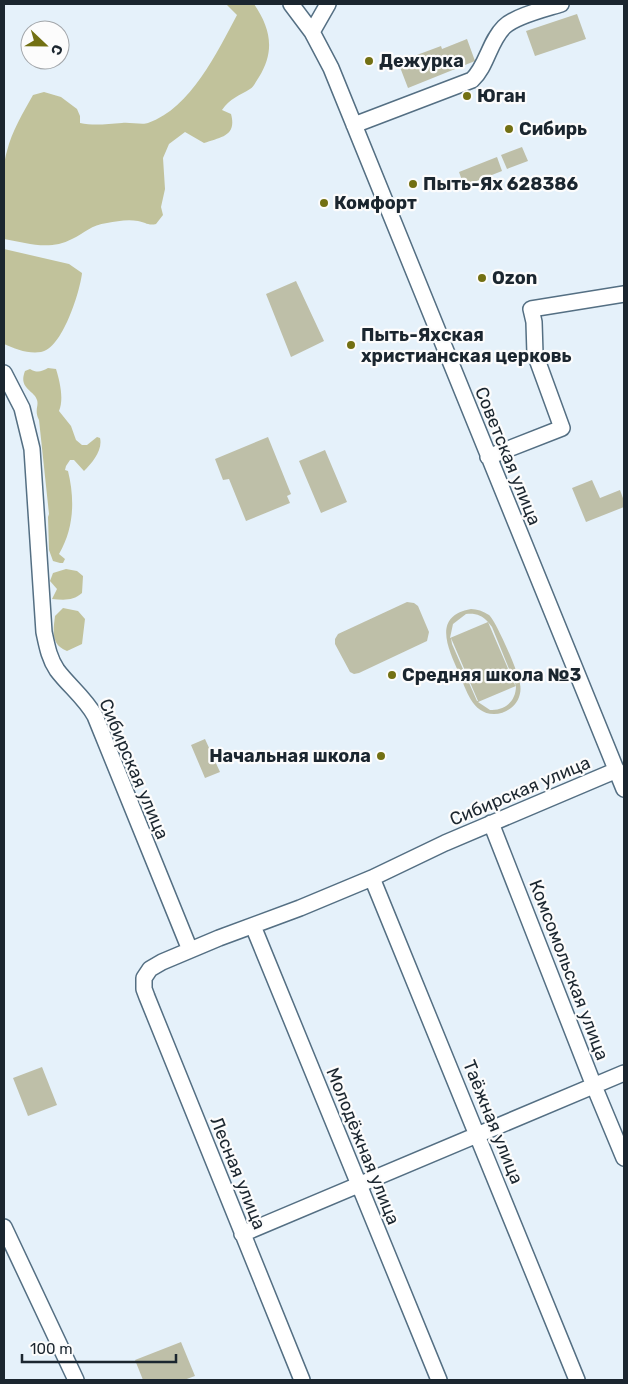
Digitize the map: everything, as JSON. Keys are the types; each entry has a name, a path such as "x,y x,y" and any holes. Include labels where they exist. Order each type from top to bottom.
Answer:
{"street":[{"name":"Советская улица","path":"291,4 312,32 331,68 624,789"},
{"path":"312,32 328,4"},
{"path":"354,125 472,80 496,37 508,23 561,4"},
{"path":"488,457 562,428 534,354 534,322 531,309 624,294"},
{"name":"Сибирская улица","path":"4,373 22,408 32,449 44,632 47,647 57,669 87,703 95,716 190,950"},
{"name":"Сибирская улица","path":"144,978 150,969 190,950 372,878 491,823 617,770"},
{"name":"Комсомольская улица","path":"491,823 624,1158"},
{"name":"Таёжная улица","path":"372,878 577,1380"},
{"name":"Молодёжная улица","path":"253,926 439,1380"},
{"name":"Лесная улица","path":"144,978 144,989 302,1380"},
{"path":"242,1234 624,1073"},
{"path":"4,1227 76,1380"}],"green space":[{"path":"226,4 254,4 260,13 267,31 269,49 267,58 253,87 231,100 222,110 231,114 232,127 230,131 222,137 204,143 185,132 169,144 163,158 165,189 161,207 163,215 156,224 151,225 130,220 101,224 64,243 55,245 38,245 4,239 3,182 5,160 15,129 33,95 44,92 61,97 77,109 80,123 95,125 143,124 163,116 190,92 221,45 237,15"},
{"path":"577,14 586,39 535,56 526,31"},
{"path":"467,39 475,61 408,88 398,62 441,46 442,49"},
{"path":"522,147 528,161 507,169 501,155"},
{"path":"497,157 502,171 464,186 459,172"},
{"path":"4,249 69,264 82,273 78,293 69,318 63,331 49,349 41,352 26,352 4,344"},
{"path":"296,281 324,341 291,357 266,294"},
{"path":"48,368 56,369 61,396 59,411 71,426 76,440 82,445 87,445 97,437 100,438 101,443 96,456 84,471 74,460 70,460 66,466 65,470 68,471 72,493 72,514 68,534 59,554 65,559 63,563 53,561 49,550 49,514 37,402 25,385 23,377 25,371 30,369 39,372"},
{"path":"268,437 291,494 287,496 290,503 246,521 229,479 223,480 215,459"},
{"path":"325,450 347,502 321,513 299,461"},
{"path":"592,480 600,498 620,490 624,507 586,522 572,488"},
{"path":"66,569 77,571 83,576 82,593 72,599 52,599 57,589 50,581 53,573"},
{"path":"407,602 418,606 429,632 427,641 359,673 354,674 350,672 335,644 338,634"},
{"path":"63,608 78,611 85,619 82,644 67,651 58,645 54,637 55,616"},
{"path":"471,609 480,610 489,615 502,637 516,669 520,687 517,701 505,712 494,714 480,710 467,693 451,654 446,635 447,626 451,619 459,613","holes":["466,614 478,615 488,622 450,638 453,624","488,622 492,627 516,686","451,638 478,701 477,701","516,686 509,704 500,709 490,710 478,702"]},
{"path":"205,739 220,772 205,778 191,745"},
{"path":"42,1067 57,1105 28,1116 13,1078"},
{"path":"181,1342 195,1376 184,1380 143,1380 135,1360"}],"place":[{"name":"Дежурка","path":"369,61"},
{"name":"Юган","path":"467,96"},
{"name":"Сибирь","path":"509,129"},
{"name":"Пыть-Ях 628386","path":"413,184"},
{"name":"Комфорт","path":"324,203"},
{"name":"Ozon","path":"482,278"},
{"name":"Пыть-Яхская христианская церковь","path":"351,345"},
{"name":"Средняя школа №3","path":"392,675"},
{"name":"Начальная школа","path":"381,756"}]}
